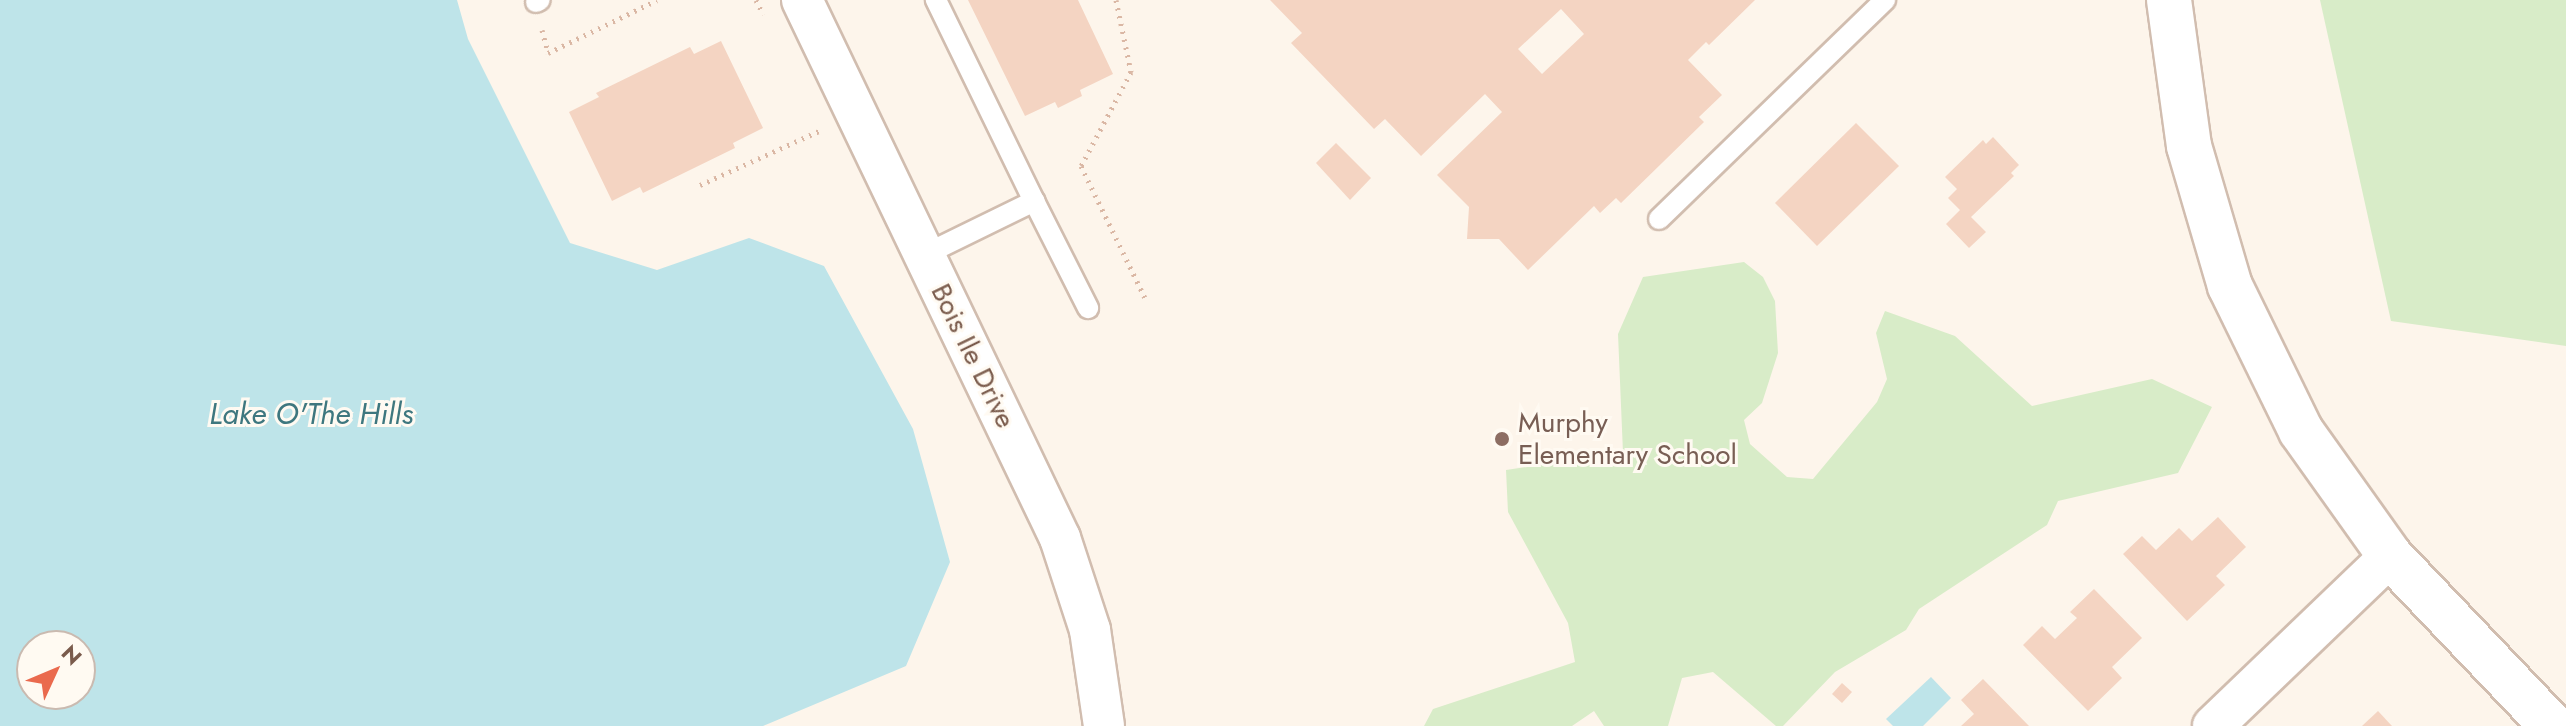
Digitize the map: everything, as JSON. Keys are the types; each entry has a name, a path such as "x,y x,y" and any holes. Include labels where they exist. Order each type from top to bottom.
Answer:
{"street":[{"name":"Bois Ile Drive","path":"802,0 1060,538 1090,630 1104,726"},
{"path":"2169,0 2189,146 2230,286 2301,431 2390,556 2552,726"},
{"path":"2213,726 2390,556"}],"lane":[{"path":"936,0 1088,308"},
{"path":"1659,219 1885,0"},
{"path":"924,255 1034,201"}],"path":[{"path":"538,1 548,53 657,0"},
{"path":"756,0 769,27"},
{"path":"1116,0 1131,72 1081,166 1147,302"},
{"path":"700,185 820,133 814,120"}],"green space":[{"path":"2320,0 2566,0 2566,346 2391,321"},
{"path":"1744,262 1763,277 1775,301 1778,353 1762,403 1744,420 1750,444 1787,477 1813,479 1877,402 1887,379 1876,333 1885,311 1955,336 2032,406 2152,379 2212,407 2178,473 2058,501 2047,525 1919,609 1906,630 1835,672 1783,726 1776,726 1713,672 1682,678 1668,726 1604,726 1594,711 1572,726 1424,726 1433,709 1575,662 1568,623 1508,512 1506,470 1623,453 1618,334 1643,277"}],"water":[{"name":"Lake O'The Hills","path":"0,0 457,0 468,39 570,243 657,270 749,238 824,266 913,429 950,562 906,666 763,726 0,726"},
{"path":"1931,677 1951,698 1923,726 1893,726 1886,719"}],"building":[{"path":"968,0 1078,0 1113,74 1080,90 1082,96 1058,108 1055,102 1025,116"},
{"path":"1270,0 1755,0 1709,45 1706,42 1688,60 1722,95 1699,117 1704,122 1621,203 1616,198 1600,213 1594,206 1528,270 1499,239 1467,239 1469,207 1437,175 1502,112 1485,94 1421,156 1385,119 1374,129 1291,43 1302,33","holes":["1561,9 1584,34 1542,74 1518,49"]},
{"path":"721,41 763,128 733,143 735,148 643,193 640,187 612,201 569,112 599,97 596,93 690,47 694,54"},
{"path":"1856,123 1899,166 1817,246 1775,203"},
{"path":"1993,137 2019,165 2011,173 2014,176 1971,217 1986,232 1969,248 1946,224 1960,210 1948,198 1957,189 1945,177 1983,140 1986,144"},
{"path":"1336,143 1371,178 1350,200 1316,163"},
{"path":"2218,517 2246,547 2216,576 2225,585 2187,621 2123,554 2142,536 2156,550 2179,528 2192,541"},
{"path":"2094,589 2142,638 2112,667 2122,678 2088,711 2023,645 2042,626 2055,639 2077,618 2070,612"},
{"path":"1983,679 2029,726 1961,726 1974,714 1961,700"},
{"path":"1842,683 1852,692 1842,703 1832,694"},
{"path":"2378,711 2392,726 2362,726"}],"place":[{"name":"Murphy Elementary School","path":"1502,439"}]}
